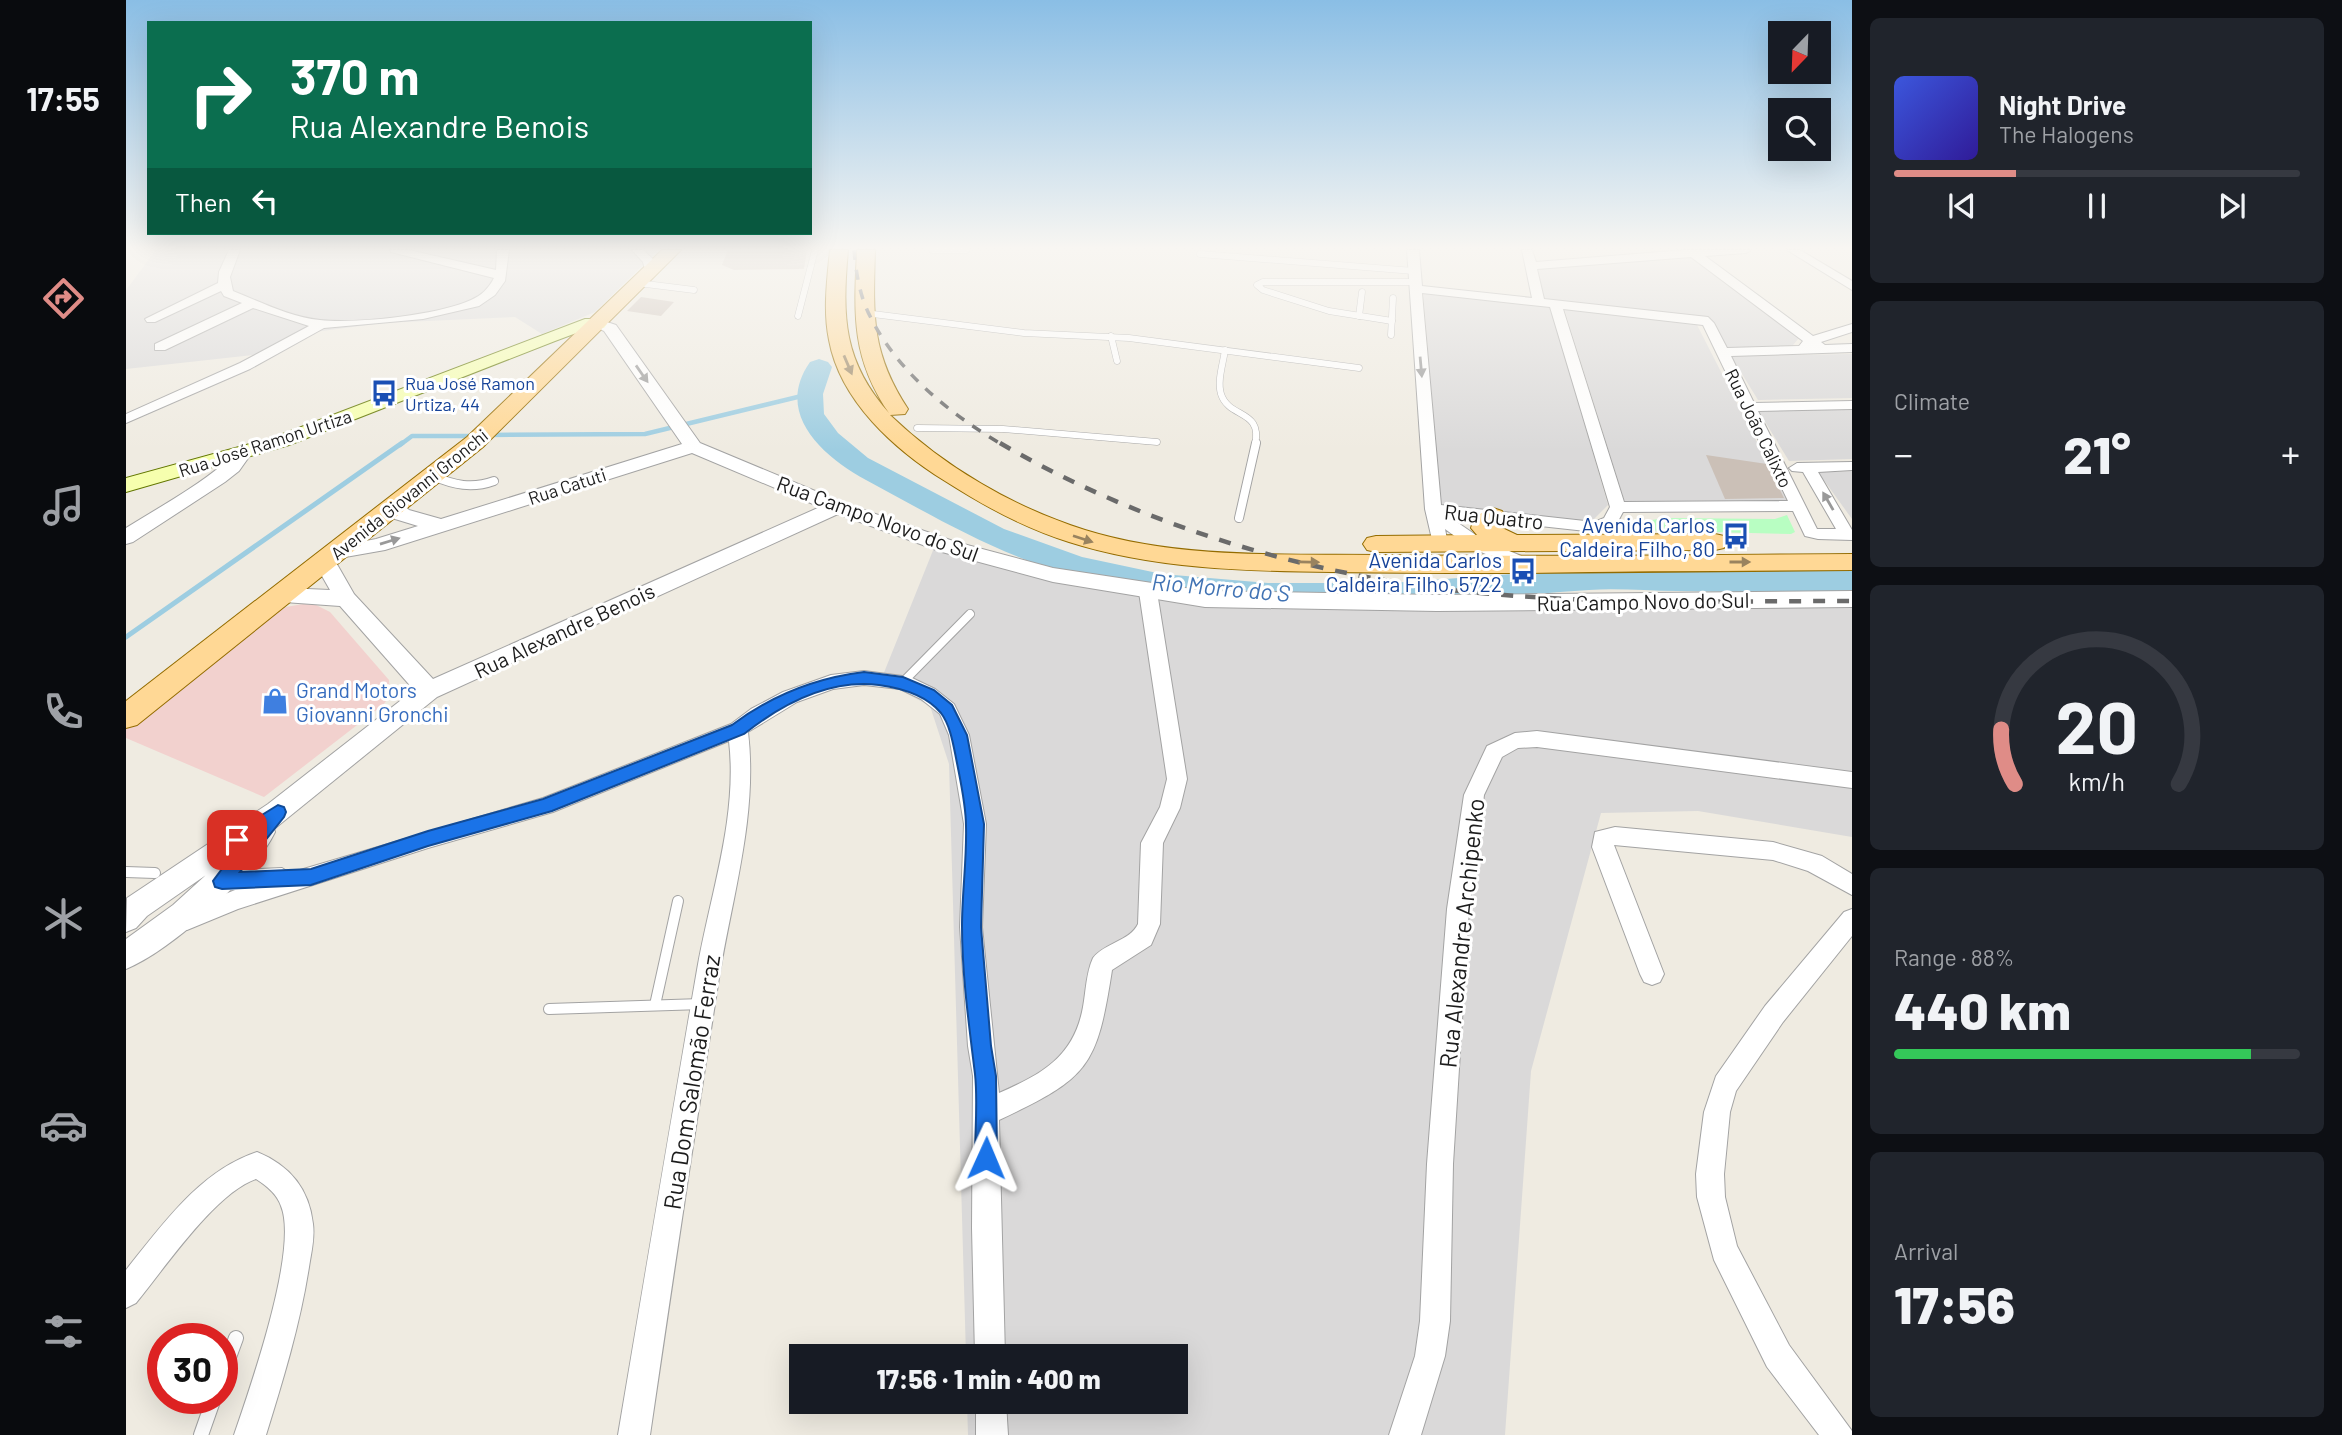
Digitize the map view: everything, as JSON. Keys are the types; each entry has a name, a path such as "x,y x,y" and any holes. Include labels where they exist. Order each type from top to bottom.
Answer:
{"main road":[{"name":"Avenida Giovanni Gronchi","path":"126,717 475,442 605,317"},
{"path":"838,317 841,350 856,386 884,420 925,457 980,495 1082,539 1163,556 1246,561 1519,553 1850,538"},
{"path":"865,317 866,345 878,384 902,417 945,453 1003,487 1035,503 1109,528 1171,540 1229,545 1476,544 1519,553 1852,562"},
{"name":"Rua José Ramon Urtiza","path":"126,485 242,454 327,424 548,337 585,324 598,324"},
{"path":"1493,516 1485,521 1483,528 1519,553"}],"street":[{"path":"151,319 155,317"},
{"path":"160,347 223,317"},
{"path":"292,317 322,324 389,317"},
{"path":"1418,317 1433,511 1440,544"},
{"path":"1559,317 1618,507 1797,506"},
{"name":"Rua João Calixto","path":"1677,317 1704,320 1708,323 1797,506 1813,533 1850,538"},
{"path":"1774,317 1811,346"},
{"path":"126,419 245,366 322,324"},
{"path":"598,324 610,328 693,447"},
{"path":"1811,346 1852,328"},
{"path":"1722,352 1811,346 1852,348"},
{"path":"1750,407 1852,405"},
{"name":"Rua Campo Novo do Sul","path":"693,447 837,507 949,547 1053,575 1148,592 1205,599 1437,603 1852,598"},
{"name":"Rua Catuti","path":"331,558 693,447"},
{"path":"126,537 218,478 232,467 242,454"},
{"path":"1780,468 1852,466"},
{"name":"Rua João Calixto","path":"1808,467 1850,538"},
{"path":"395,507 402,515 442,525"},
{"name":"Rua Alexandre Benois","path":"130,913 165,877 278,812 429,691 837,507"},
{"name":"Rua Quatro","path":"1433,511 1595,527 1610,521 1618,507"},
{"path":"1433,511 1476,544"},
{"path":"331,558 346,599 429,691"},
{"path":"987,1112 1056,1077 1079,1055 1088,1034 1101,966 1106,959 1143,938 1149,924 1152,843 1170,808 1177,779 1148,592"},
{"path":"284,595 346,599"},
{"path":"165,930 234,900 428,839 546,806 738,729 758,714 790,697 831,682 864,678 903,682 928,694 947,709 959,735 975,824 971,927 987,1112 986,1228 990,1344"},
{"name":"Rua Dom Salomão Ferraz","path":"634,1435 743,785 743,759 738,729"},
{"name":"Rua Alexandre Archipenko","path":"1405,1435 1430,1356 1435,1321 1440,1164 1458,909 1474,795 1494,752 1515,741 1537,739 1595,744 1852,780"},
{"name":"Rua Alexandre Benois","path":"127,954 165,930 222,881 278,812"},
{"path":"1652,974 1603,848 1604,838 1615,836 1773,851 1814,863 1852,885"},
{"path":"165,877 222,881 311,877"},
{"path":"1838,1435 1778,1356 1724,1250 1710,1197 1710,1174 1717,1112 1726,1085 1774,1014 1852,919"},
{"path":"126,1293 210,1196 240,1170 257,1166 282,1179 292,1196 299,1222 299,1242 290,1300 250,1435"},
{"path":"991,1414 992,1435"}],"lane":[{"path":"897,317 1024,333 1111,336 1225,349 1359,369"},
{"path":"1360,317 1392,321"},
{"path":"1391,335 1392,317"},
{"path":"1111,336 1117,361"},
{"path":"1225,349 1222,396 1227,404 1256,423 1258,433 1239,518"},
{"path":"917,428 1003,429 1157,442"},
{"path":"433,476 457,487 479,487 494,481"},
{"path":"903,682 971,614"},
{"path":"126,872 165,877"},
{"path":"655,1005 678,901"},
{"path":"549,1009 705,1004"},
{"path":"201,1435 209,1414"}],"shaded area":[{"path":"126,317 583,317 542,334 515,317 383,323 299,334 253,355 126,369"},
{"path":"1425,317 1553,317 1608,505 1591,522 1441,506"},
{"path":"1567,317 1643,317 1696,323 1787,501 1625,503"},
{"path":"1693,317 1771,317 1799,338 1793,345 1727,348 1711,319"},
{"path":"1852,354 1852,398 1758,400 1731,356"},
{"path":"1852,409 1852,459 1789,461 1758,410"},
{"path":"1852,471 1852,519 1818,472"},
{"path":"936,543 1137,587 1205,594 1852,601 1852,837 1698,811 1601,813 1531,1071 1505,1435 968,1435 967,1414 1188,1414 1188,1344 966,1344 949,764 930,706 881,680"},
{"name":"Grand Motors Giovanni Gronchi","path":"316,605 330,612 389,680 390,696 383,705 264,797 126,738 126,729 273,615 286,607"}],"green space":[{"path":"1787,515 1795,532 1791,534 1634,530 1652,520 1666,518 1775,519"}],"building":[{"path":"1706,455 1767,464 1784,498 1725,499"}],"waterway":[{"name":"Rio Morro do S","path":"819,367 810,394 811,414 828,439 858,464 993,536 1075,566 1162,585 1268,594 1391,594 1592,579 1852,582"},
{"path":"488,435 645,434 810,394"},
{"path":"400,445 412,436 477,436"},
{"path":"126,637 402,443"}],"railway":[{"path":"871,317 882,338 928,391 964,420 1003,445"},
{"path":"1000,443 1053,472 1164,521 1222,541 1340,572 1460,591 1558,598 1852,601"}],"place":[{"name":"Rua José Ramon Urtiza, 44","path":"384,393"},
{"name":"Avenida Carlos Caldeira Filho, 80","path":"1736,536"},
{"name":"Avenida Carlos Caldeira Filho, 5722","path":"1523,571"},
{"name":"Grand Motors Giovanni Gronchi","path":"275,701"}],"route":[{"path":"237,840 278,812 222,881 311,877 428,839 546,806 738,729 758,714 790,697 831,682 864,678 903,682 928,694 947,709 959,735 966,766 975,824 971,927 980,1046 986,1076 986,1158"}]}
